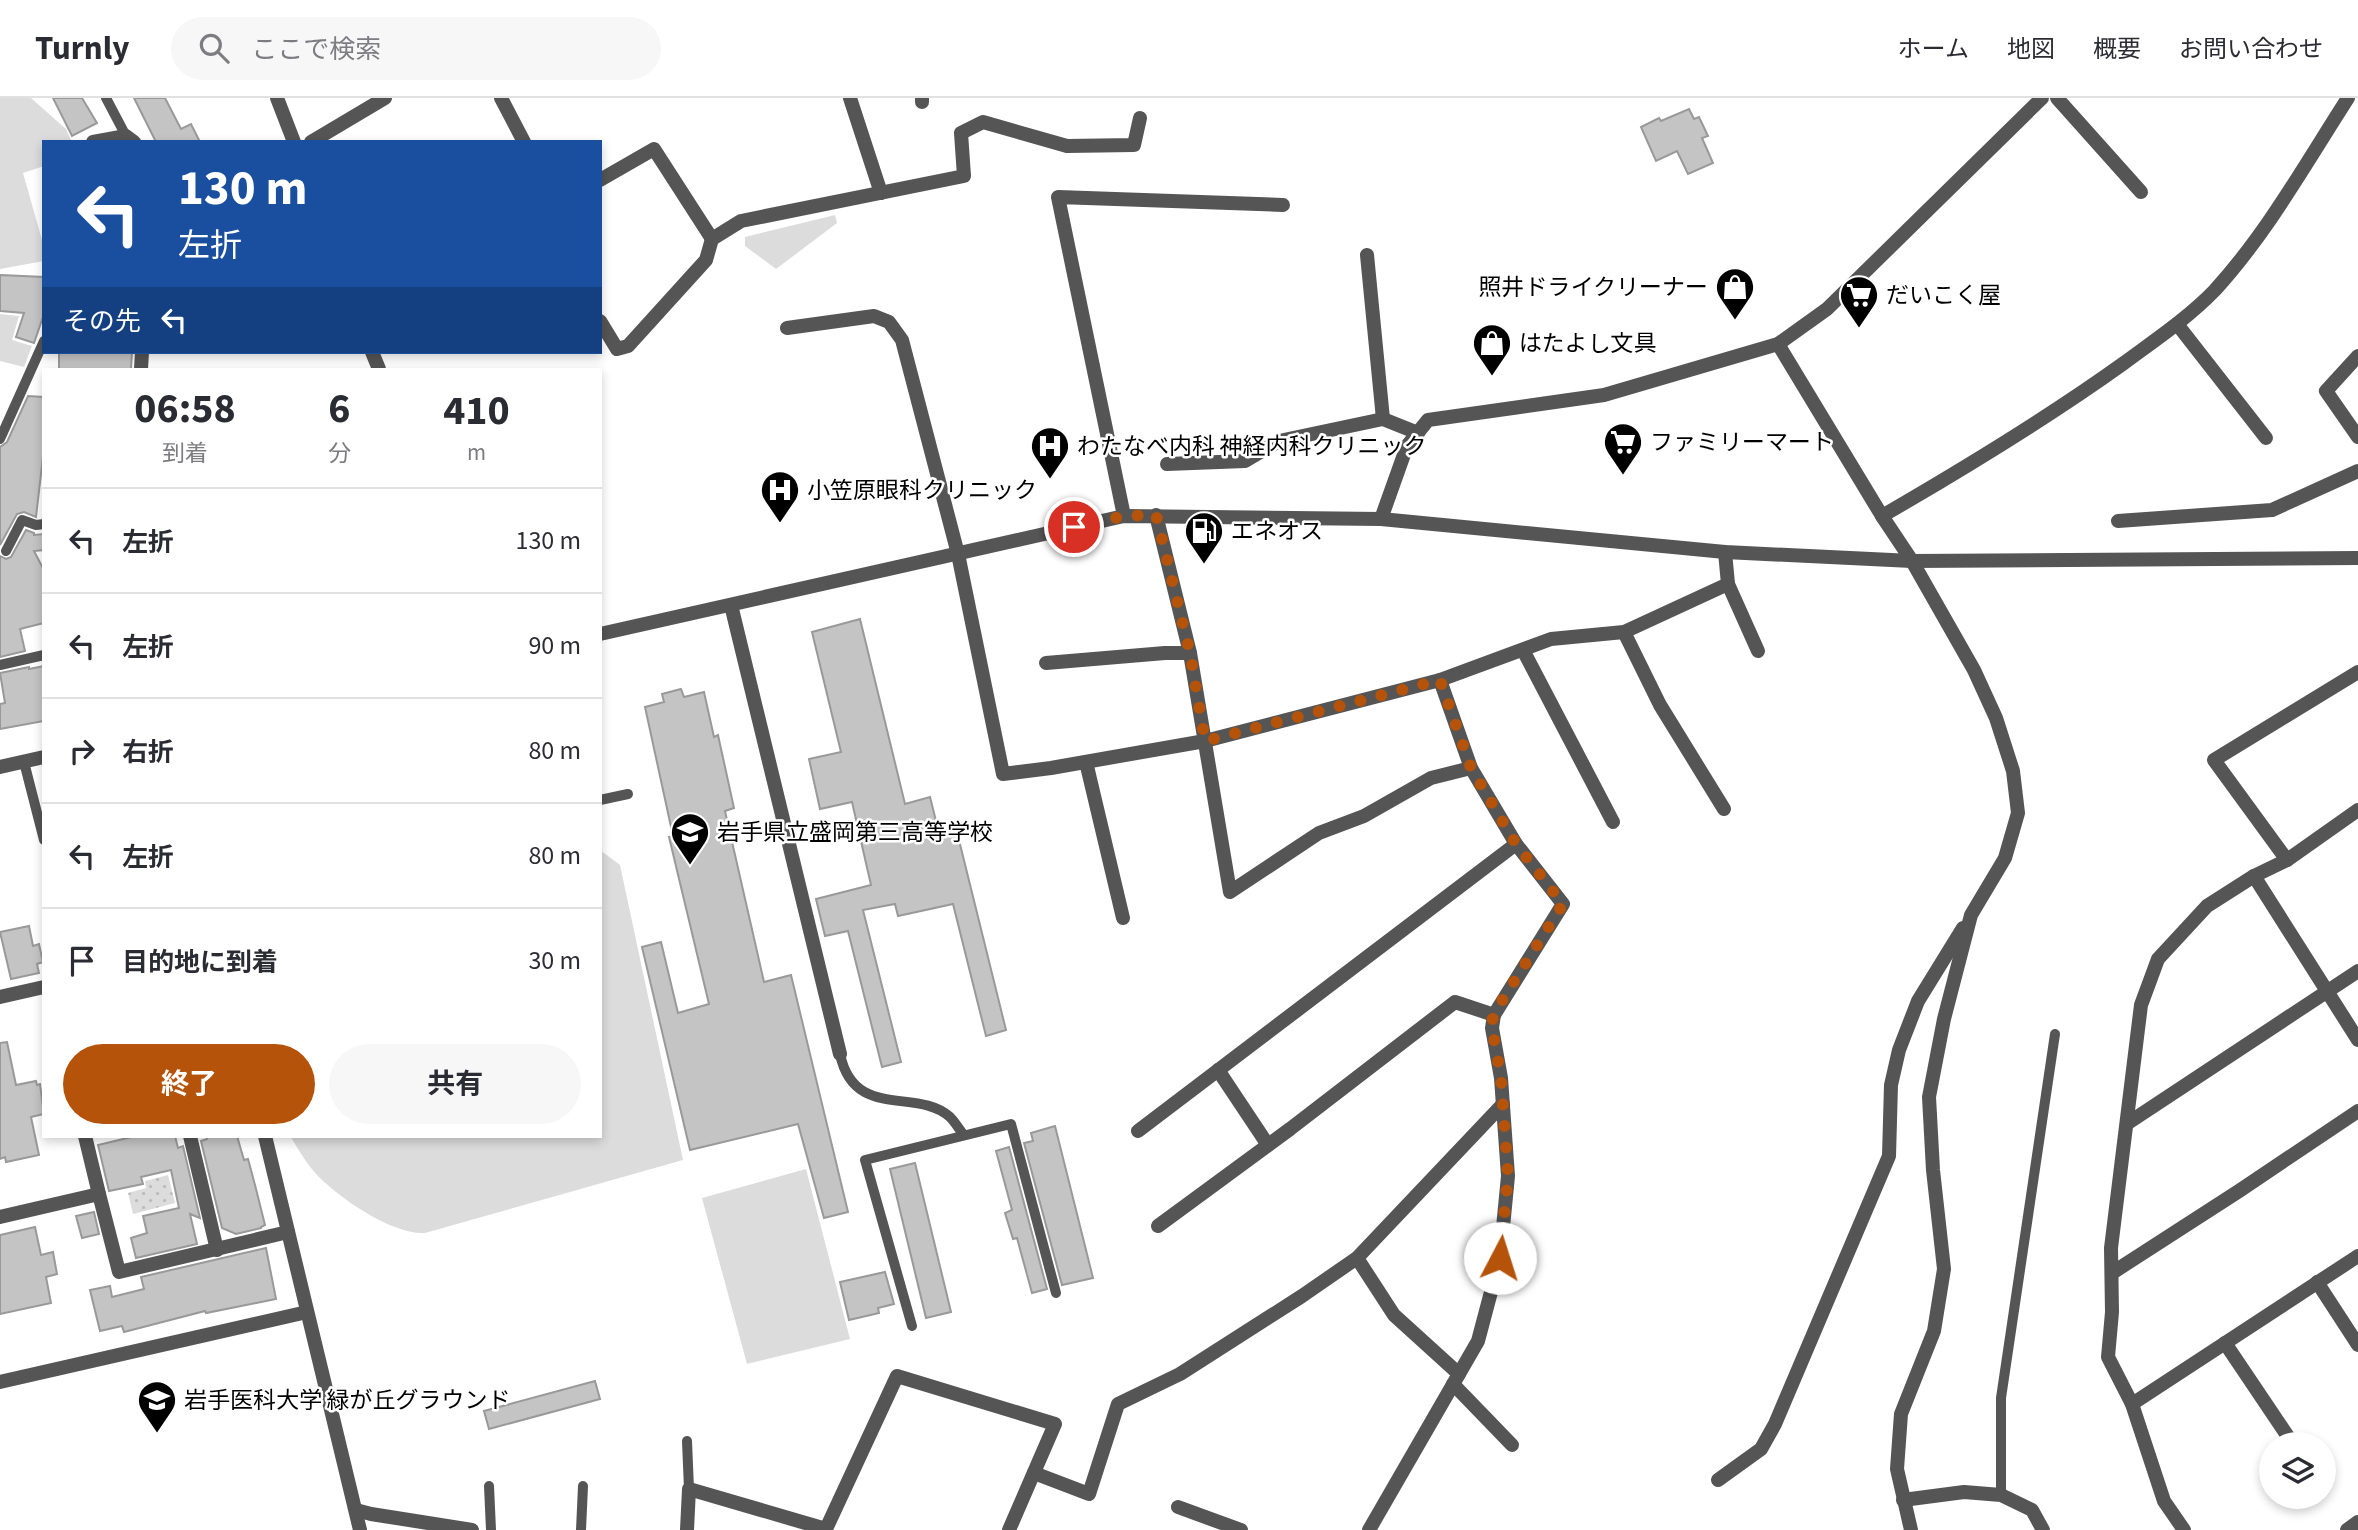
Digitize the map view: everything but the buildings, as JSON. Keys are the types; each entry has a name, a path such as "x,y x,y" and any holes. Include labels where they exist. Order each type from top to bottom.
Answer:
{"street":[{"path":"278,98 293,140"},
{"path":"314,140 385,98"},
{"path":"501,98 523,140"},
{"path":"849,98 881,193"},
{"path":"1381,519 1407,446 1428,420 1604,396 1777,344 1827,309 2042,98"},
{"path":"2057,98 2141,191"},
{"path":"1882,516 2064,406 2176,324 2213,292 2247,253 2348,98"},
{"path":"602,324 617,349 628,346 706,260 712,239 741,221 964,176 961,132 983,122 1067,146 1134,145 1140,118"},
{"path":"602,179 654,149 712,239"},
{"path":"1124,516 1058,197 1283,205"},
{"path":"1367,255 1384,419"},
{"path":"787,328 874,316 889,322 902,340 958,554 1003,774 1205,741 1440,680 1551,639 1625,632 1728,584"},
{"path":"2176,324 2266,438"},
{"path":"1718,1480 1761,1449 1775,1424 1889,1156 1891,1085 1903,1038 1918,1001 2006,858 2018,813 2013,771 1996,718 1974,670 1912,561 1777,344"},
{"path":"2358,356 2326,391 2358,437"},
{"path":"1167,464 1245,461 1279,441 1384,419 1418,433"},
{"path":"2118,521 2272,510 2358,471"},
{"path":"1156,515 1190,653 1230,892 1320,833 1364,816 1431,778 1471,768"},
{"path":"602,635 1124,516 1381,519 1724,552 1912,561 2358,558"},
{"path":"1724,552 1728,584 1758,652"},
{"path":"731,605 840,1054"},
{"path":"1625,632 1660,705 1724,809"},
{"path":"1523,650 1613,822"},
{"path":"1046,663 1190,653"},
{"path":"2287,860 2214,760 2358,672"},
{"path":"1369,1530 1478,1340 1500,1258 1508,1176 1503,1104 1492,1028 1493,1015 1563,904 1516,844 1471,768 1440,680"},
{"path":"0,767 42,758"},
{"path":"1086,762 1123,918"},
{"path":"2184,1530 2164,1501 2132,1404 2108,1357 2112,1312 2111,1248 2141,1005 2158,959 2207,906 2254,876 2287,860 2358,810"},
{"path":"1138,1131 1516,844"},
{"path":"2254,876 2358,1040"},
{"path":"1911,1530 1897,1469 1900,1414 1934,1331 1944,1269 1933,1170 1929,1097 1944,1019 1971,915"},
{"path":"2128,1123 2358,971"},
{"path":"0,997 42,987"},
{"path":"1158,1226 1455,1002 1493,1015"},
{"path":"1217,1070 1268,1144"},
{"path":"1034,1473 1088,1494 1118,1404 1180,1374 1357,1258 1503,1104"},
{"path":"2112,1273 2358,1111"},
{"path":"85,1138 118,1272 288,1231"},
{"path":"190,1138 217,1250"},
{"path":"265,1138 360,1530"},
{"path":"0,1217 99,1195"},
{"path":"2132,1404 2358,1256"},
{"path":"1357,1258 1394,1315 1456,1379 1512,1445"},
{"path":"2317,1282 2358,1345"},
{"path":"0,1382 307,1312"},
{"path":"2225,1343 2285,1432"},
{"path":"687,1530 689,1489 827,1529 897,1376 1055,1424 1009,1530"},
{"path":"1903,1500 1964,1492 2001,1495 2032,1510 2043,1530"},
{"path":"1178,1507 1241,1530"},
{"path":"356,1510 472,1530"},
{"path":"2347,1530 2358,1522"}],"lane":[{"path":"106,98 130,139"},
{"path":"0,439 42,345"},
{"path":"6,551 22,520 42,524"},
{"path":"0,665 42,655"},
{"path":"24,762 42,832"},
{"path":"602,800 628,793"},
{"path":"2001,1495 2001,1398 2055,1034"},
{"path":"840,1054 843,1069 852,1082 869,1094 892,1101 931,1107 949,1116 963,1134"},
{"path":"912,1326 865,1160 963,1134 1011,1124 1056,1293"},
{"path":"687,1441 689,1489"},
{"path":"489,1486 491,1530"},
{"path":"581,1530 583,1486"}],"shaded area":[{"path":"0,98 31,98 66,129 71,140 42,140 42,167 23,173 42,240 42,261 0,269"},
{"path":"835,215 837,223 776,269 745,246 745,237"},
{"path":"0,314 19,316 12,340 32,346 24,367 0,361"},
{"path":"602,852 620,865 683,1160 425,1233 398,1228 368,1214 329,1186 303,1157 291,1138 602,1138"},
{"path":"806,1169 850,1339 747,1364 702,1198"},
{"path":"168,1175 175,1203 133,1214 128,1193 146,1188 145,1181"}],"place":[{"name":"照井ドライクリーナー","path":"1735,321"},
{"name":"だいこく屋","path":"1859,329"},
{"name":"はたよし文具","path":"1492,377"},
{"name":"ファミリーマート","path":"1623,476"},
{"name":"わたなべ内科 神経内科クリニック","path":"1050,480"},
{"name":"小笠原眼科クリニック","path":"780,524"},
{"name":"エネオス","path":"1204,565"},
{"name":"岩手県立盛岡第三高等学校","path":"690,866"},
{"name":"岩手医科大学 緑が丘グラウンド","path":"157,1434"}],"route":[{"path":"1074,527 1124,516 1156,515 1190,653 1205,741 1440,680 1471,768 1516,844 1563,904 1493,1015 1492,1028 1501,1078 1508,1176 1500,1258"}]}
